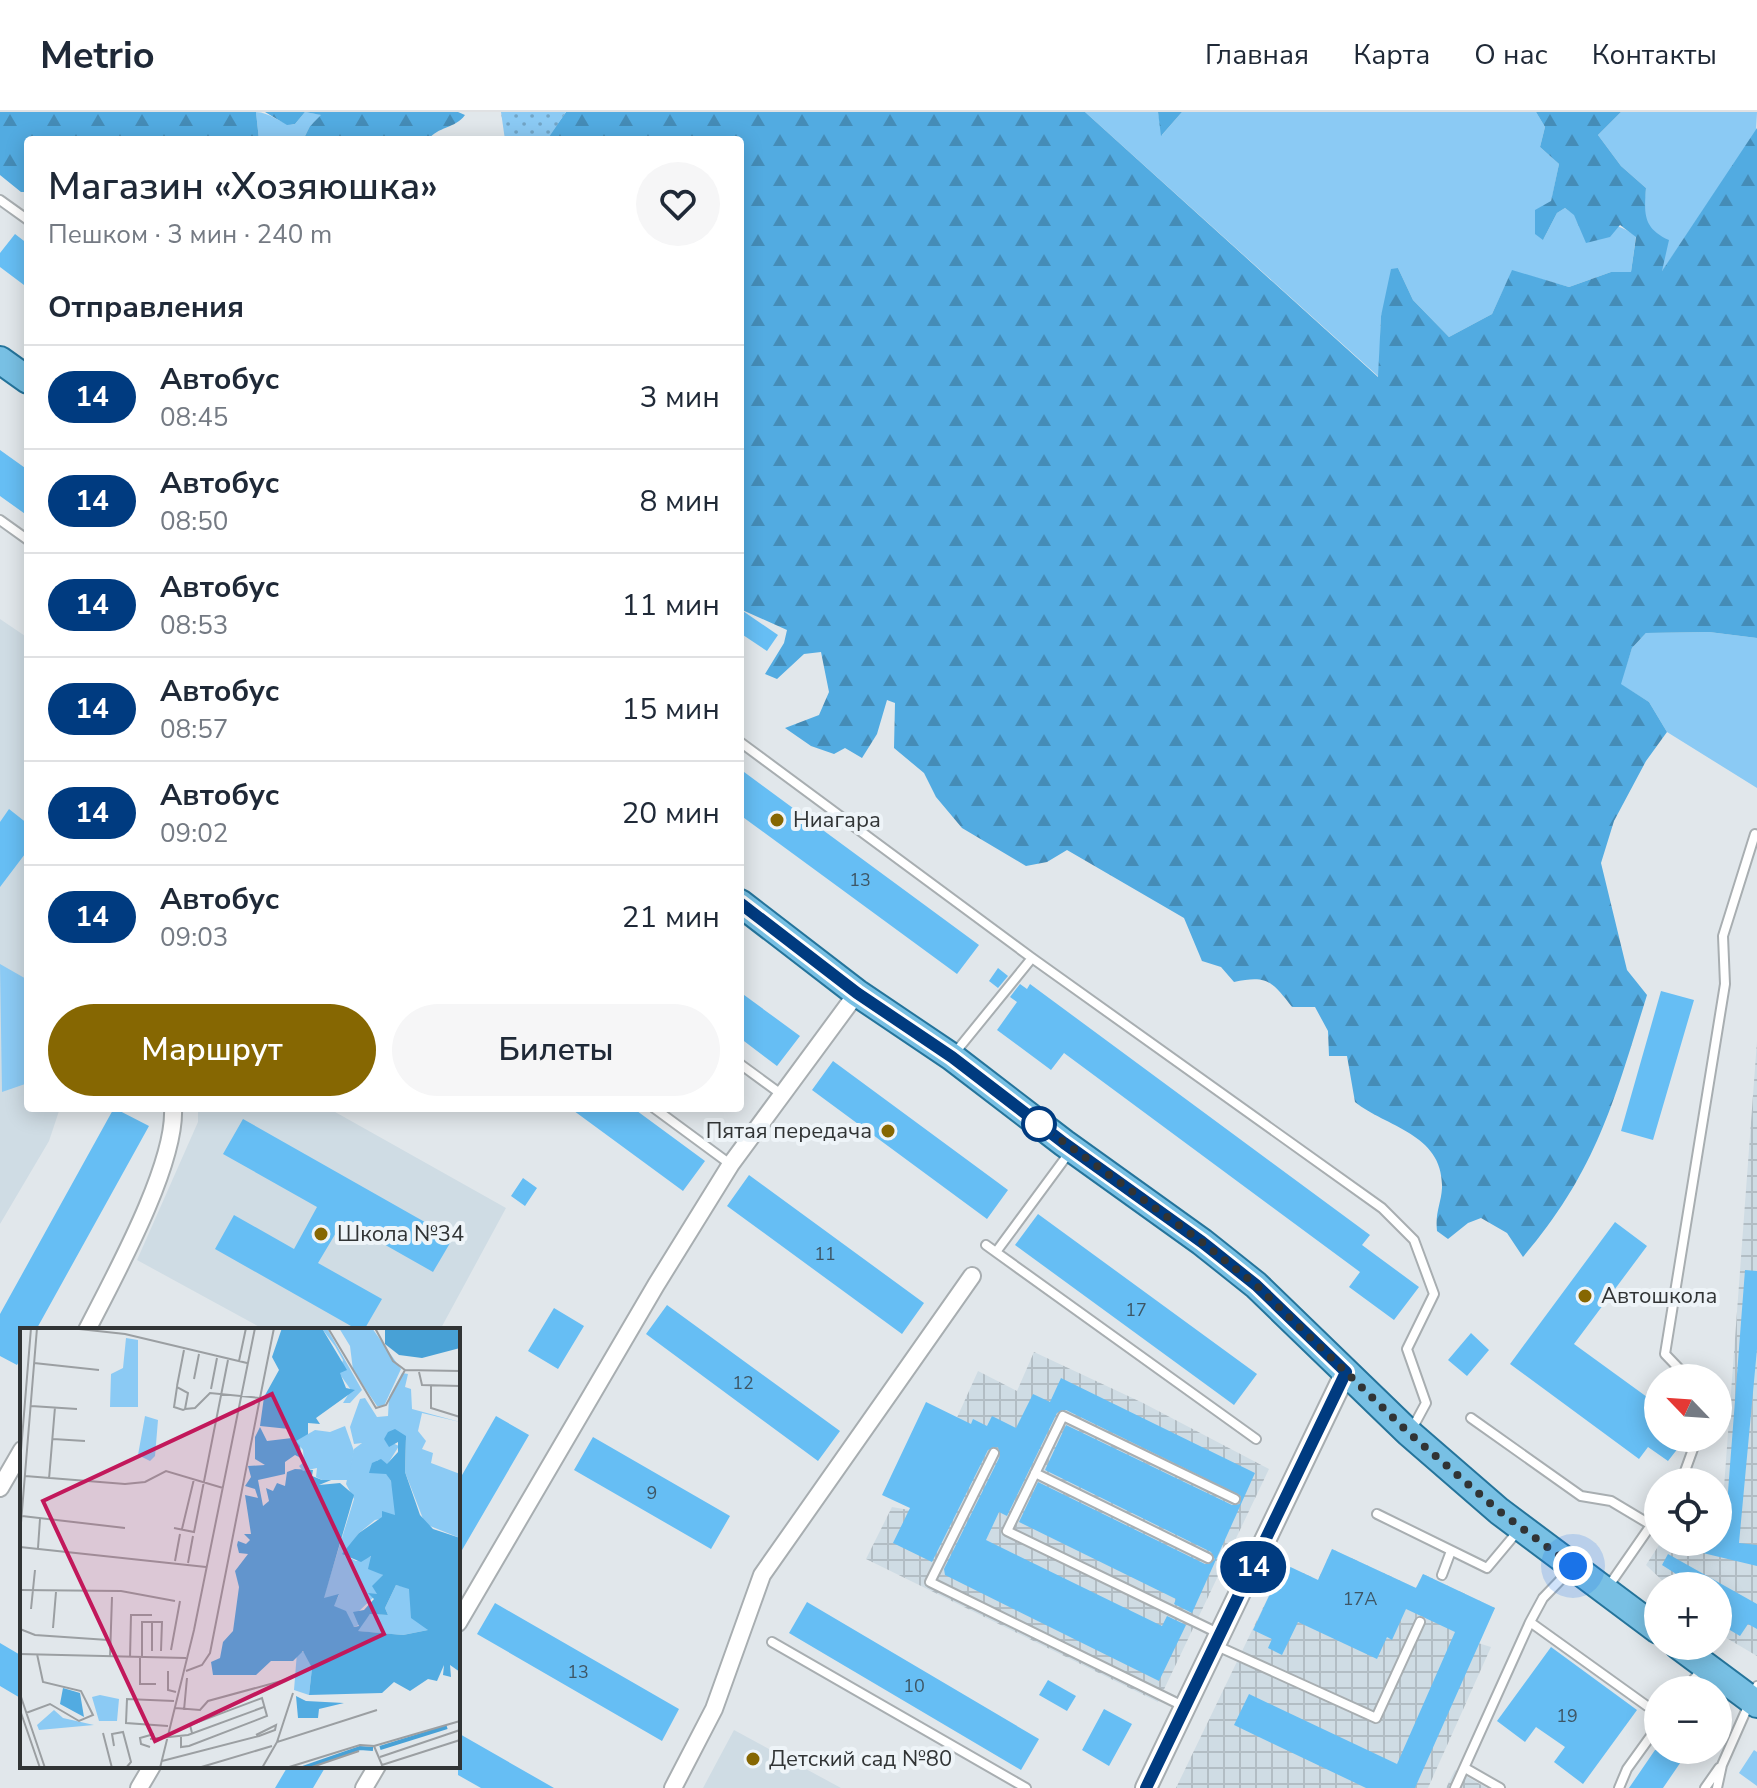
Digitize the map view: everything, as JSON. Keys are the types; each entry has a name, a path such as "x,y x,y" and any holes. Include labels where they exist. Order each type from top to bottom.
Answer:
{"main road":[{"path":"0,360 24,377"},
{"path":"744,906 857,993 952,1057 1072,1149 1202,1242 1256,1285 1409,1433 1522,1528 1644,1620"},
{"path":"1698,1660 1754,1696"}],"street":[{"path":"460,1620 656,1285 731,1164 857,993"},
{"path":"88,1328 123,1259 168,1150 173,1112"},
{"path":"673,1788 714,1709 762,1575 972,1276"},
{"path":"1146,1788 1346,1372"},
{"path":"0,1488 20,1453"},
{"path":"139,1788 151,1768"},
{"path":"364,1788 376,1768"}],"lane":[{"path":"0,200 24,217"},
{"path":"0,520 24,537"},
{"path":"744,745 1032,958 1382,1208 1414,1240 1434,1294 1407,1349 1426,1403 1409,1433"},
{"path":"1675,1364 1665,1354 1725,984 1723,936 1755,834"},
{"path":"952,1057 1032,958"},
{"path":"744,1067 781,1094"},
{"path":"660,1112 731,1164"},
{"path":"996,1252 1072,1149"},
{"path":"986,1245 1256,1439"},
{"path":"1235,1499 1063,1416 1007,1531 1376,1718 1420,1622"},
{"path":"1471,1418 1581,1496 1611,1501 1644,1521"},
{"path":"994,1453 930,1582 1186,1707"},
{"path":"1035,1473 1208,1558"},
{"path":"1377,1514 1487,1568 1522,1528"},
{"path":"1605,1591 1644,1535"},
{"path":"1442,1575 1451,1551"},
{"path":"1455,1788 1530,1622 1543,1598 1573,1566"},
{"path":"1530,1622 1644,1704"},
{"path":"772,1642 1023,1788"},
{"path":"1696,1676 1705,1665"},
{"path":"1705,1788 1722,1765 1754,1696"},
{"path":"1619,1788 1627,1769 1644,1745"},
{"path":"1717,1788 1722,1765"},
{"path":"1465,1768 1500,1788"}],"shaded area":[{"path":"256,112 290,124 295,124 305,112 322,115 310,126 305,136 259,136"},
{"path":"501,112 566,112 550,136 504,136"},
{"path":"1085,112 1158,112 1162,135 1182,112 1536,112 1545,127 1540,147 1559,164 1543,240 1557,213 1565,208 1581,217 1617,226 1636,236 1631,272 1611,272 1569,287 1512,271 1492,314 1449,337 1413,300 1398,268 1381,316 1379,377"},
{"path":"1621,112 1757,112 1756,131 1661,273 1653,233 1643,216 1646,188 1621,166 1598,135"},
{"path":"0,619 24,635 24,1112 59,1112 49,1141 0,1224"},
{"path":"1709,632 1757,638 1757,788 1667,732 1649,702 1620,684 1632,648 1646,633"},
{"path":"0,964 24,978 24,1084 2,1092"},
{"path":"1757,1041 1757,1656 1732,1641 1732,1572 1653,1572 1646,1565 1652,1556 1732,1556 1732,1468 1725,1468 1727,1452 1732,1452 1732,1379"},
{"name":"Школа №34","path":"198,1112 335,1112 506,1208 441,1328 261,1328 137,1260 198,1122"},
{"path":"1034,1352 1143,1403 1269,1469 1158,1702 866,1559 892,1507 915,1511 978,1371 1017,1391"},
{"path":"1332,1549 1416,1588 1423,1574 1495,1608 1478,1643 1491,1647 1428,1788 1176,1788 1284,1564 1318,1580"},
{"name":"Детский сад №80","path":"734,1730 841,1788 703,1788"},
{"path":"1754,1750 1757,1752 1757,1786 1739,1773"},
{"path":"1455,1770 1487,1788 1446,1788"}],"green space":[{"path":"0,112 256,112 259,136 24,136 24,192 0,175"},
{"path":"265,112 305,112 295,124 287,125"},
{"path":"305,112 458,112 465,115 431,136 305,136 321,115"},
{"path":"566,112 1085,112 1378,377 1381,316 1391,269 1398,268 1413,300 1449,337 1492,314 1512,270 1569,287 1611,272 1631,272 1636,237 1620,225 1610,237 1586,243 1574,215 1565,208 1557,213 1543,240 1535,234 1535,210 1551,201 1559,164 1540,147 1545,127 1536,112 1621,112 1598,135 1621,166 1646,188 1647,219 1654,230 1669,240 1662,271 1757,128 1757,638 1709,632 1646,633 1632,648 1621,684 1649,702 1667,732 1646,761 1614,821 1601,863 1627,970 1647,995 1613,1102 1586,1164 1548,1225 1523,1257 1507,1233 1481,1218 1468,1223 1448,1239 1437,1231 1442,1188 1434,1155 1411,1134 1355,1102 1347,1056 1329,1056 1328,1031 1315,1007 1292,1007 1274,986 1262,980 1234,982 1221,967 1202,961 1184,918 1067,850 1047,862 1026,866 962,828 936,797 924,773 894,748 895,703 887,700 877,734 862,758 845,748 834,754 811,746 785,728 819,715 829,692 821,652 804,654 777,679 765,674 784,643 787,630 744,611 744,136 549,136"},
{"path":"1158,112 1182,112 1161,136"}],"building":[{"path":"15,234 24,241 24,285 0,267 0,253"},
{"path":"0,450 24,467 24,513 0,496"},
{"path":"744,612 778,635 767,651 744,636"},
{"path":"744,772 979,945 957,974 744,818"},
{"path":"9,809 24,821 24,855 0,887 0,822"},
{"path":"998,968 1008,976 998,988 989,981"},
{"path":"1020,984 1027,989 1030,984 1370,1235 1362,1245 1419,1287 1394,1320 1349,1287 1360,1272 1064,1053 1051,1070 997,1030 1017,1002 1010,997"},
{"path":"1661,991 1694,1000 1653,1140 1621,1131"},
{"path":"744,995 800,1036 777,1066 744,1041"},
{"path":"833,1061 1008,1190 987,1219 812,1090"},
{"path":"112,1112 122,1112 149,1126 37,1328 20,1328 20,1360 17,1365 0,1356 0,1314"},
{"path":"575,1112 638,1112 705,1161 683,1191"},
{"path":"243,1119 453,1238 433,1272 343,1221 318,1263 382,1299 365,1328 354,1328 215,1249 234,1215 294,1249 317,1207 223,1154"},
{"path":"749,1175 924,1303 902,1334 727,1206"},
{"path":"523,1178 537,1188 525,1206 511,1196"},
{"path":"1038,1214 1257,1374 1234,1405 1015,1245"},
{"name":"Автошкола","path":"1615,1222 1647,1246 1574,1344 1644,1395 1644,1452 1639,1459 1510,1364"},
{"path":"1745,1270 1757,1271 1757,1349 1739,1543 1757,1545 1757,1566 1715,1556 1732,1556 1732,1440"},
{"path":"667,1305 840,1431 818,1461 646,1334"},
{"path":"554,1308 584,1326 558,1369 528,1351"},
{"path":"1471,1333 1489,1350 1467,1376 1448,1360"},
{"path":"1061,1378 1255,1473 1192,1613 1174,1604 1176,1599 1019,1522 1038,1482 1205,1564 1215,1560 1211,1552 1045,1470 1066,1425 1232,1505 1240,1504 1241,1496 1066,1410 1057,1413 1007,1516 999,1512 986,1540 1162,1626 1167,1616 1186,1625 1159,1681 945,1575 944,1569 1000,1456 998,1447 988,1450 932,1562 893,1543 910,1508 882,1495 926,1402 971,1424 973,1419 987,1426 992,1416 1016,1428 1033,1394 1050,1402"},
{"path":"496,1416 529,1435 460,1554 460,1479"},
{"path":"593,1437 730,1516 711,1549 574,1470"},
{"name":"Автошкола","path":"1655,1452 1675,1452 1668,1461"},
{"path":"1332,1549 1416,1588 1423,1574 1495,1608 1415,1788 1366,1788 1234,1725 1249,1694 1397,1764 1455,1632 1406,1609 1392,1640 1387,1637 1377,1659 1298,1622 1282,1655 1268,1648 1272,1639 1253,1630 1284,1564 1318,1580"},
{"path":"1667,1556 1672,1556 1700,1572 1673,1572 1662,1565"},
{"path":"1732,1590 1757,1604 1757,1629 1748,1624 1740,1636 1732,1631"},
{"path":"807,1602 1039,1739 1021,1770 789,1633"},
{"path":"495,1603 679,1709 662,1741 477,1634"},
{"path":"0,1643 20,1655 20,1698 0,1686"},
{"path":"1551,1647 1637,1710 1583,1784 1554,1762 1565,1747 1536,1727 1525,1742 1497,1721"},
{"path":"1048,1680 1076,1696 1067,1711 1039,1695"},
{"path":"1104,1709 1132,1724 1109,1766 1082,1750"},
{"path":"460,1734 554,1788 481,1788 458,1775"},
{"path":"1645,1764 1679,1764 1663,1788 1629,1788"},
{"path":"287,1768 325,1768 313,1788 275,1788"}],"bus line":[{"name":"14","path":"744,906 857,993 952,1057 1064,1143 1202,1242 1256,1285 1346,1372 1146,1788"}],"place":[{"name":"Ниагара","path":"777,820"},
{"name":"Пятая передача","path":"888,1131"},
{"name":"Школа №34","path":"321,1234"},
{"name":"Автошкола","path":"1585,1296"},
{"name":"Детский сад №80","path":"753,1759"}],"route":[{"path":"1039,1124 1256,1285 1409,1433 1499,1511 1573,1566"}]}
